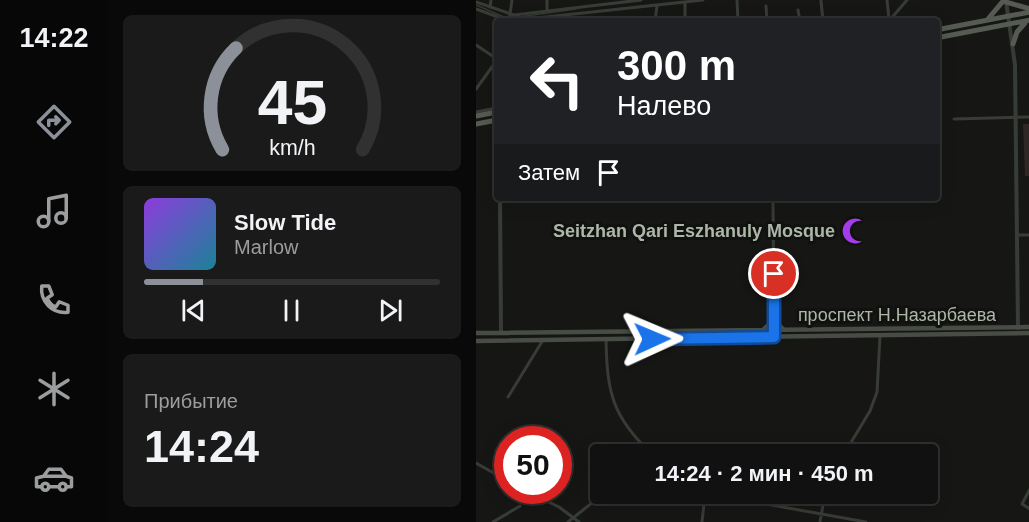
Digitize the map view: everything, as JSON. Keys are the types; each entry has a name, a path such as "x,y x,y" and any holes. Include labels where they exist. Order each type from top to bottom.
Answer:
{"main road":[{"path":"987,20 1005,1 1030,10"},
{"path":"940,29 1030,10"},
{"path":"940,37 1029,20"},
{"path":"1013,44 1019,28 1029,20"},
{"path":"476,114 494,111"},
{"path":"476,124 494,121"},
{"path":"763,330 774,320 784,329"},
{"name":"проспект Н.Назарбаева","path":"476,341 880,336 1018,331 1030,327"},
{"name":"проспект Н.Назарбаева","path":"476,333 774,329 1018,331 1030,333"}],"street":[{"path":"490,7 491,0"},
{"path":"509,18 512,0"},
{"path":"547,0 547,11"},
{"path":"571,0 572,8"},
{"path":"476,2 509,14 641,0"},
{"path":"561,18 703,0"},
{"path":"737,0 738,18"},
{"path":"887,0 889,18"},
{"path":"892,18 907,0"},
{"path":"821,1 823,18"},
{"path":"1005,1 1010,16 1013,44 1016,118 1018,331"},
{"path":"684,3 685,18"},
{"path":"655,18 657,6"},
{"path":"766,6 767,18"},
{"path":"476,9 496,18"},
{"path":"798,10 799,18"},
{"path":"476,45 494,57"},
{"path":"476,89 494,63"},
{"path":"954,119 1030,117"},
{"path":"500,201 501,332"},
{"path":"773,201 774,337"},
{"path":"1018,235 1030,235"},
{"path":"850,444 870,411 877,392 880,336"},
{"path":"508,397 544,339"},
{"path":"606,339 606,379 613,404 623,424 641,444"},
{"path":"476,463 494,473"},
{"path":"1030,489 1022,505 1030,509"},
{"path":"553,504 579,522"},
{"path":"568,522 591,504"},
{"path":"702,522 704,504"},
{"path":"768,504 866,522"},
{"path":"820,522 823,504"},
{"path":"493,522 520,506"}],"shaded area":[{"path":"1023,124 1029,124 1029,176 1025,176"}],"waterway":[{"path":"476,5 504,17"},
{"path":"512,18 576,9"}],"place":[{"name":"Seitzhan Qari Eszhanuly Mosque","path":"855,231"}],"route":[{"path":"652,339 774,337 774,274"}]}
